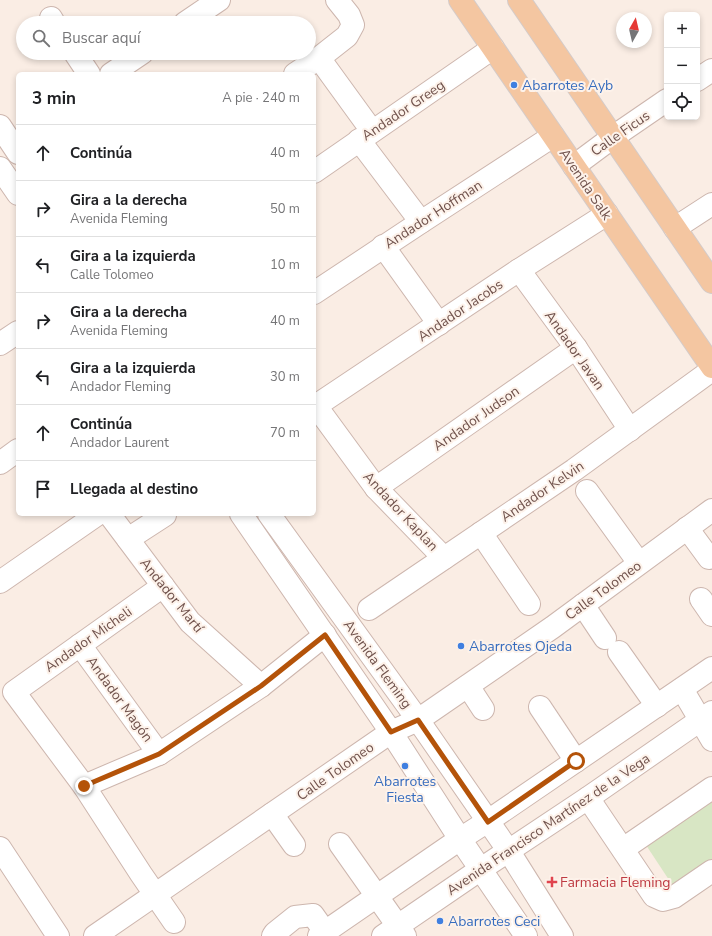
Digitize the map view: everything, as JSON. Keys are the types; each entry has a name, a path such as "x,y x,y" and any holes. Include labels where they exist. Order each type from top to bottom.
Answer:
{"main road":[{"name":"Avenida Salk","path":"460,0 712,369"},
{"path":"519,0 712,282"}],"street":[{"path":"195,16 219,0"},
{"path":"298,72 320,58 347,36 353,25 337,0"},
{"name":"Andador Greeg","path":"316,171 493,48"},
{"path":"320,58 366,135 421,222"},
{"path":"80,60 88,72"},
{"path":"114,72 132,60"},
{"path":"700,78 712,70"},
{"name":"Calle Ficus","path":"574,166 664,102"},
{"name":"Andador Hoffman","path":"316,292 383,246 553,136"},
{"path":"0,168 16,191"},
{"path":"675,228 712,204"},
{"name":"Andador Jacobs","path":"316,406 519,270 607,214"},
{"path":"383,246 439,324"},
{"name":"Andador Javan","path":"519,270 576,348 630,430"},
{"path":"0,344 16,333"},
{"name":"Andador Judson","path":"376,488 576,348"},
{"name":"Andador Kelvin","path":"369,609 630,430 712,369"},
{"name":"Andador Kaplan","path":"316,408 376,488 444,558"},
{"path":"0,463 16,451"},
{"path":"587,491 639,563"},
{"name":"Calle Tolomeo","path":"95,936 391,732 418,720 468,686 712,510"},
{"path":"0,582 95,516"},
{"name":"Andador Martí","path":"111,516 190,622 261,686"},
{"path":"128,539 163,516"},
{"name":"Avenida Fleming","path":"242,516 391,732 460,839 526,936"},
{"name":"Avenida Fleming","path":"271,516 418,720 508,850 562,936"},
{"path":"687,528 709,558"},
{"path":"481,533 529,604"},
{"name":"Andador Micheli","path":"84,786 14,692 163,586"},
{"path":"583,604 657,706"},
{"path":"174,922 84,786 159,754 261,686 325,635"},
{"name":"Andador Magón","path":"80,645 159,754"},
{"path":"273,936 295,917 313,915 322,934 712,668"},
{"path":"468,686 483,709"},
{"path":"682,689 706,716 712,740"},
{"path":"540,707 576,761"},
{"name":"Avenida Francisco Martínez de la Vega","path":"396,932 480,869 588,798 706,716"},
{"path":"623,849 712,788"},
{"path":"588,798 654,896 663,900 674,896 712,872"},
{"path":"272,814 294,845"},
{"path":"340,844 377,896 396,932"},
{"path":"0,848 58,936"}],"green space":[{"path":"712,794 712,860 673,886 644,842"}],"place":[{"name":"Abarrotes Ayb","path":"514,85"},
{"name":"Abarrotes Ojeda","path":"461,646"},
{"name":"Abarrotes Fiesta","path":"405,766"},
{"name":"Farmacia Fleming","path":"552,882"},
{"name":"Abarrotes Ceci","path":"440,921"}],"route":[{"path":"84,786 159,754 261,686 325,635 391,732 418,720 488,822 576,761"}]}
